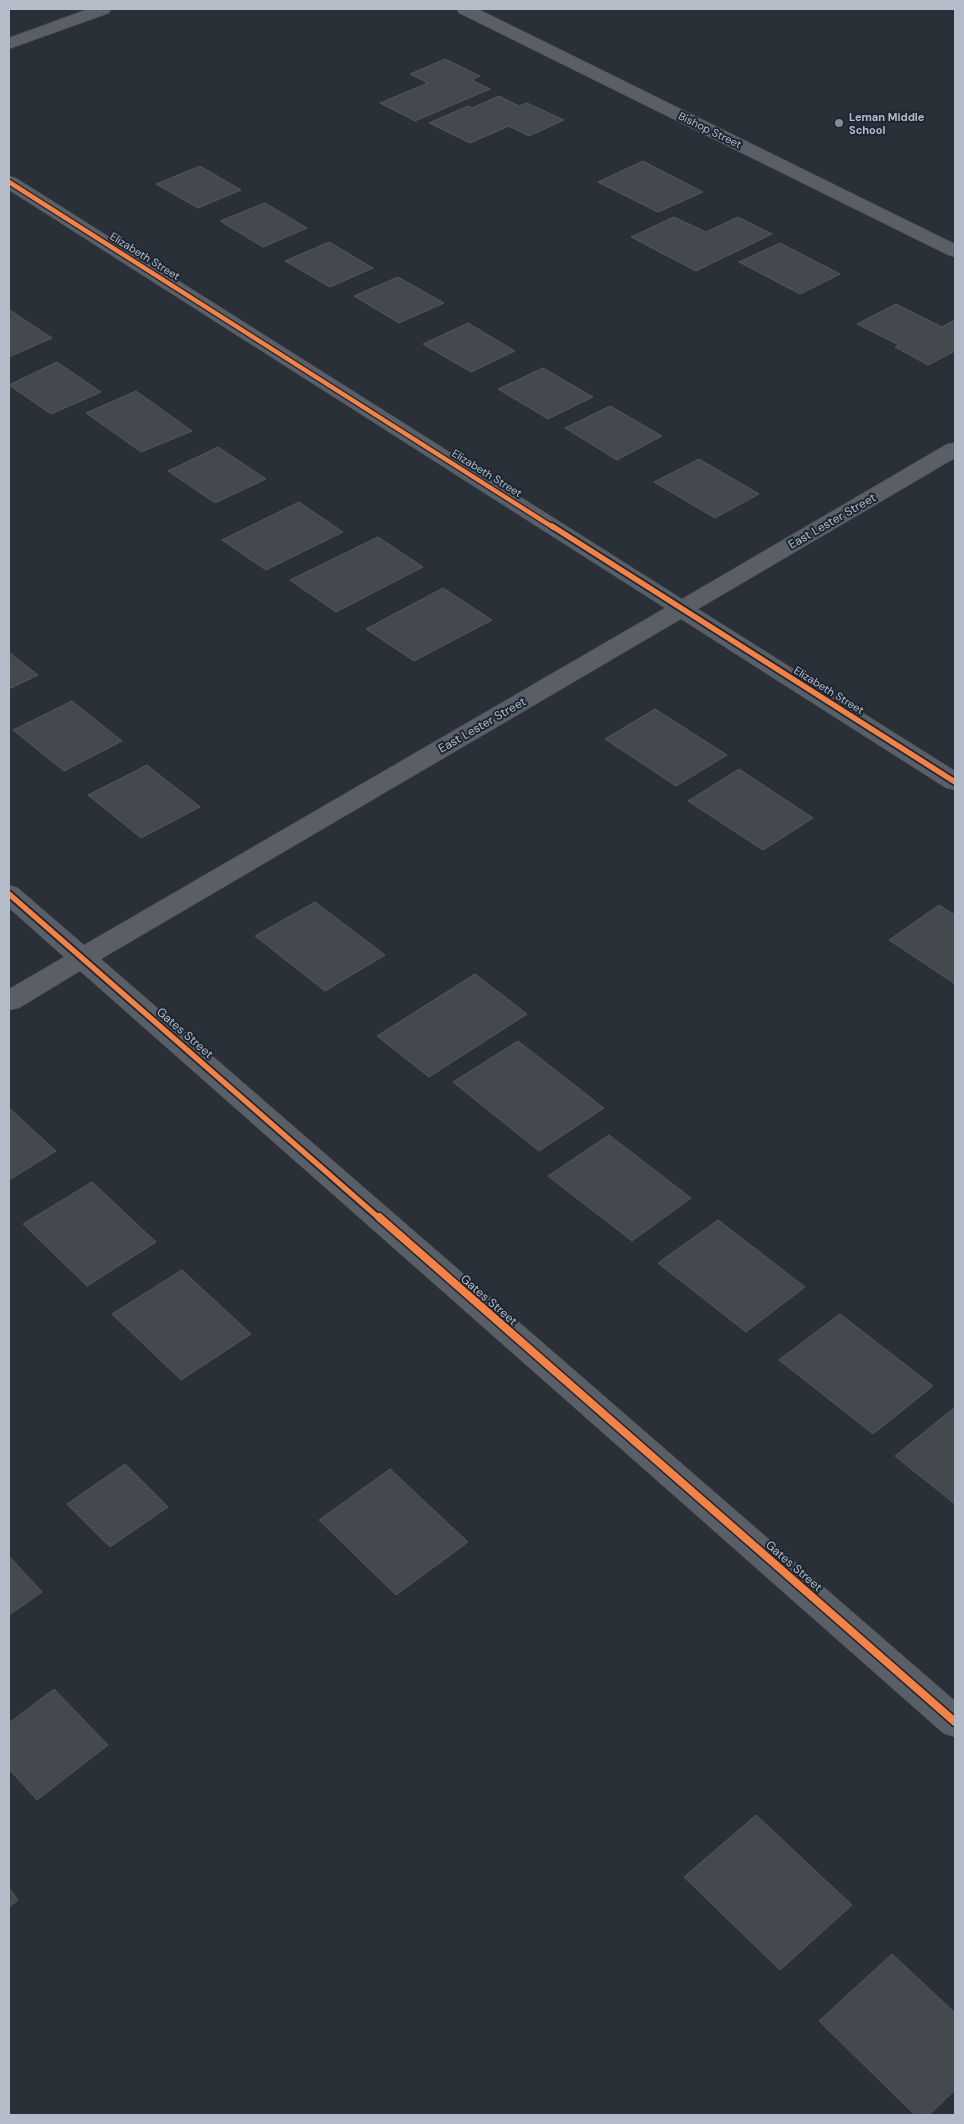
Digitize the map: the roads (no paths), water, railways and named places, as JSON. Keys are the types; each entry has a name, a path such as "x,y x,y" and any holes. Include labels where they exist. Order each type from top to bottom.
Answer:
{"street":[{"path":"9,44 103,9"},
{"name":"Bishop Street","path":"465,9 955,251"},
{"name":"Elizabeth Street","path":"9,182 955,782"},
{"name":"East Lester Street","path":"9,1001 955,449"},
{"name":"Gates Street","path":"9,894 955,1722"}],"place":[{"name":"Leman Middle School","path":"839,123"}]}
